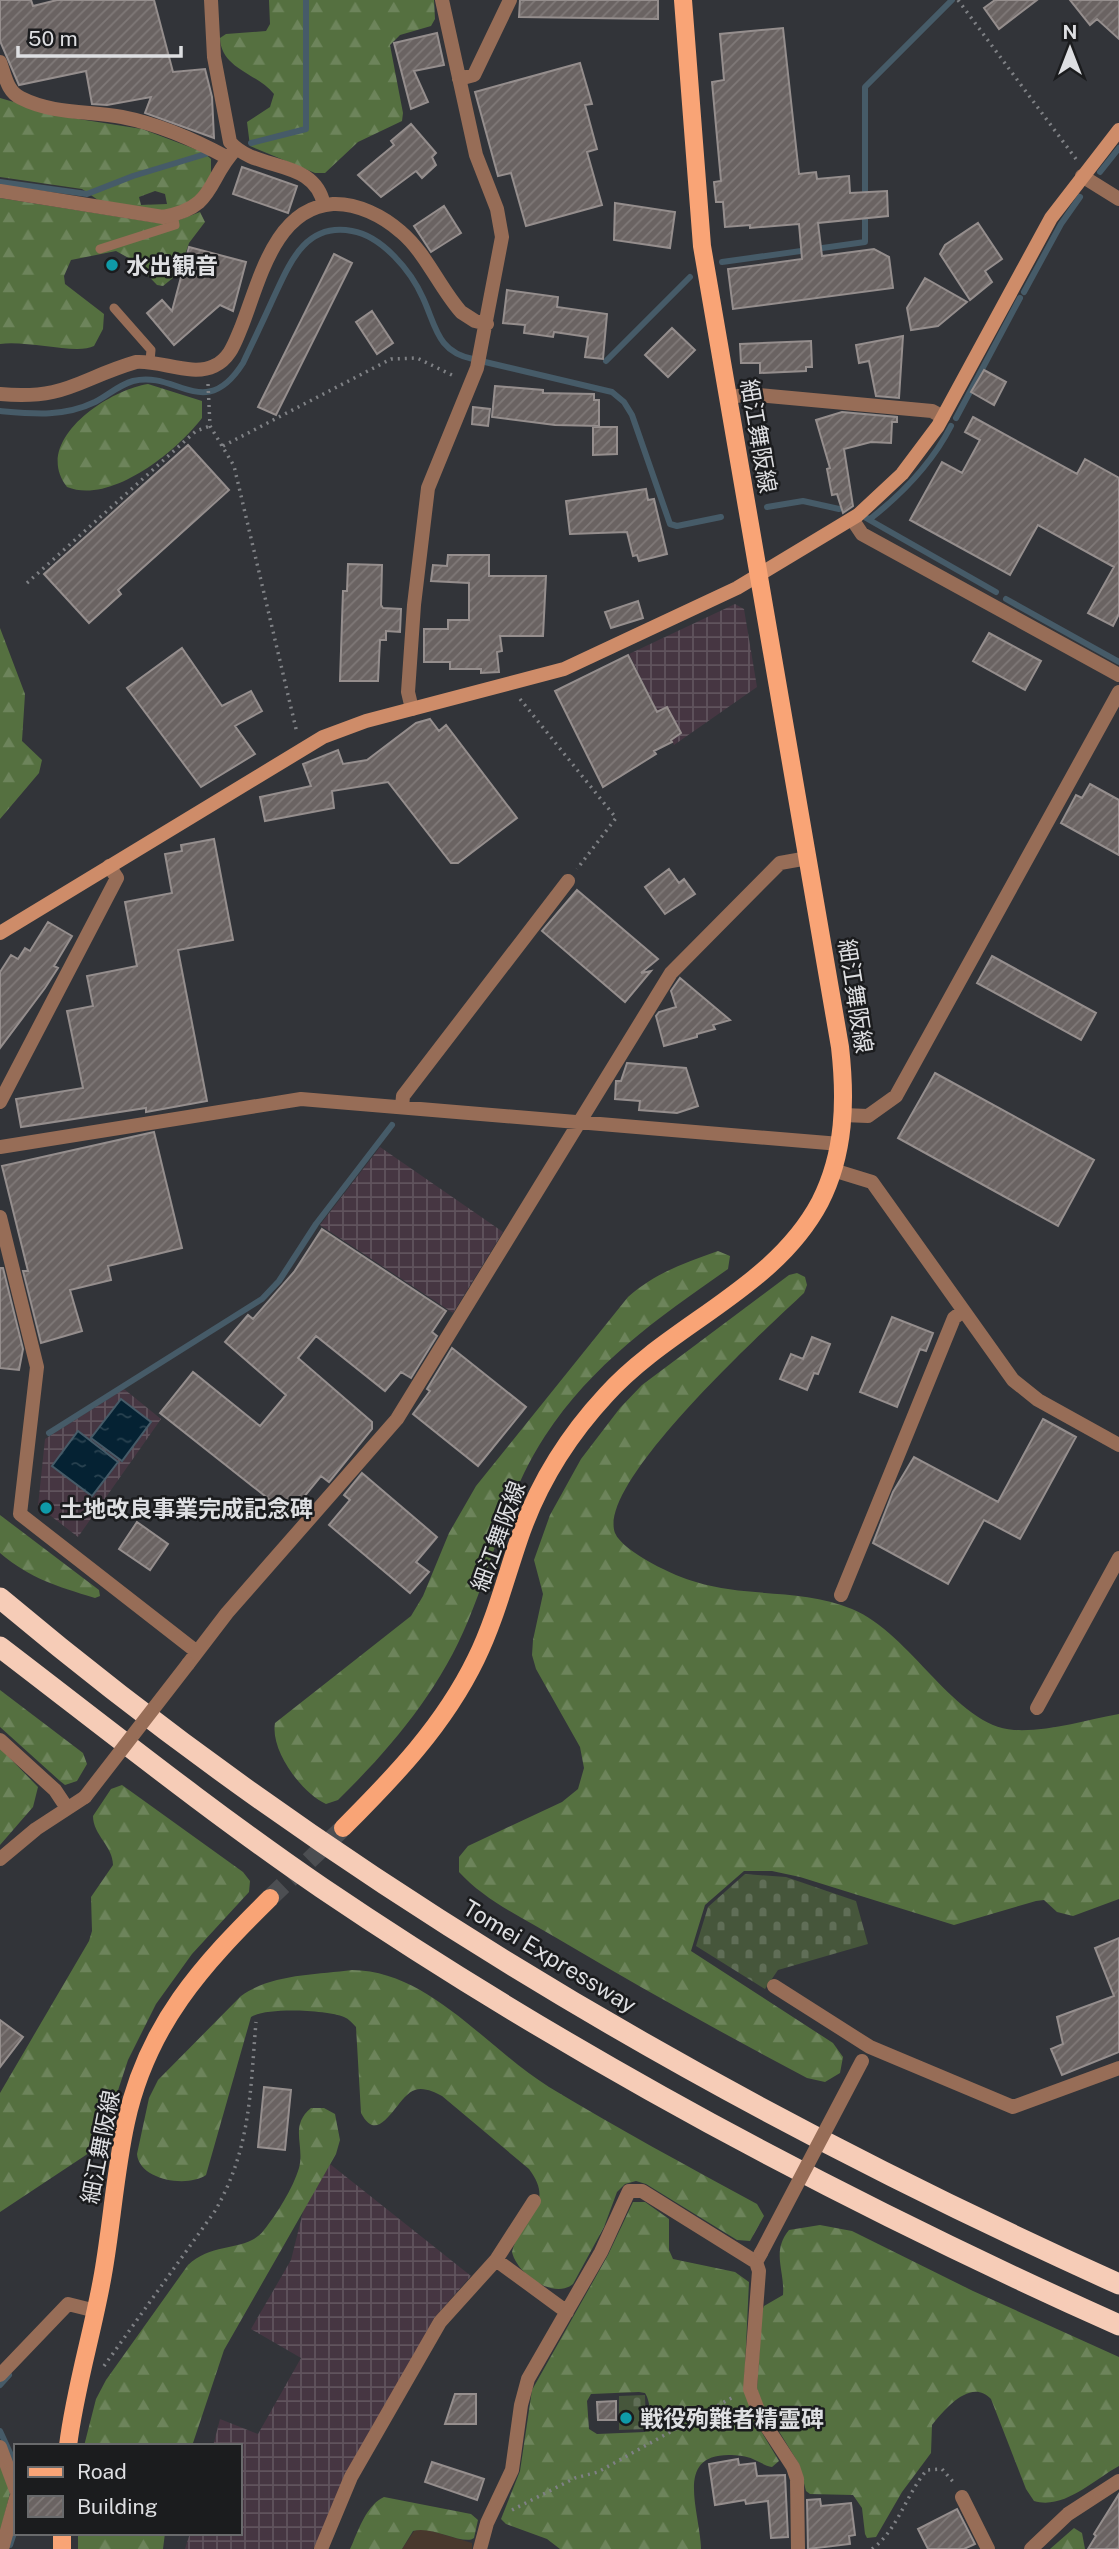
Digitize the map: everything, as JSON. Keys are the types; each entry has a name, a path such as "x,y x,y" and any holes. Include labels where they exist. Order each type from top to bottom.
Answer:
{"highway":[{"name":"Tomei Expressway","path":"0,1598 228,1777 341,1856 492,1954 641,2043 840,2150 1000,2230 1119,2284"},
{"path":"0,1647 208,1806 322,1888 474,1985 672,2103 822,2184 986,2265 1119,2325"}],"main road":[{"name":"細江舞阪線","path":"343,1828 405,1765 461,1687 489,1630 532,1507 547,1477 584,1421 605,1395 654,1349 759,1274 789,1247 820,1202 833,1170 839,1144 843,1115 840,1047 698,210 683,0"},
{"name":"細江舞阪線","path":"68,2444 96,2311 126,2122 143,2066 165,2021 186,1988 218,1950 270,1898"}],"street":[{"path":"0,191 143,215 173,215 200,202 214,187 232,154 226,132 213,45 211,0"},
{"path":"412,709 408,692 426,496 438,456 472,384 501,251 501,223 475,155 442,0"},
{"path":"459,79 474,75 510,0"},
{"path":"0,62 5,90 20,98 56,108 144,122 206,146 314,181 324,205"},
{"path":"0,933 304,747 344,728 515,684 583,661 759,575 852,519 902,474 943,417 1051,218 1119,130"},
{"path":"1085,172 1119,199"},
{"path":"0,394 40,397 57,394 122,366 150,361 202,370 225,359 282,232 301,215 324,205 349,205 398,229 416,248 461,312 475,321 487,324"},
{"path":"728,398 747,394 932,411 943,417"},
{"path":"852,519 862,534 1119,675"},
{"path":"843,1115 868,1116 896,1096 1119,691"},
{"path":"0,1859 85,1797 197,1652 397,1419 671,973 780,863 808,858"},
{"path":"0,1102 117,878 109,866"},
{"path":"402,1107 403,1096 568,881"},
{"path":"0,1147 301,1099 839,1144"},
{"path":"833,1170 872,1182 1003,1368 1025,1391 1119,1445"},
{"path":"0,1217 37,1367 20,1514 197,1652"},
{"path":"841,1595 954,1318 963,1311"},
{"path":"1037,1708 1119,1558"},
{"path":"0,1740 55,1790 67,1808"},
{"path":"774,1986 870,2047 1013,2107 1119,2068"},
{"path":"798,2549 797,2479 793,2467 761,2418 751,2390 759,2257 870,2047"},
{"path":"480,2549 513,2470 525,2388 606,2241 625,2196 636,2189 759,2257"},
{"path":"321,2549 351,2477 440,2322 496,2260 534,2201"},
{"path":"496,2260 567,2312"},
{"path":"0,2375 68,2304 96,2311"},
{"path":"0,2447 14,2485"},
{"path":"1031,2549 1068,2514 1119,2481"},
{"path":"962,2497 988,2549"},
{"path":"2,2549 14,2505"}],"lane":[{"path":"100,249 175,225 173,215"},
{"path":"114,308 151,350 150,361"}],"path":[{"path":"958,0 1085,172"},
{"path":"223,446 391,359 417,358 472,384"},
{"path":"209,388 210,426 234,466 298,736 304,747"},
{"path":"27,583 196,431 210,426"},
{"path":"515,684 518,696 616,818 568,881"},
{"path":"83,2367 100,2371 215,2211 230,2185 247,2127 256,2022"},
{"path":"494,2511 498,2514 527,2505 575,2477 598,2472 712,2407 751,2390"},
{"path":"645,2420 673,2424 676,2428"},
{"path":"872,2549 885,2537 908,2496 928,2470 935,2468 948,2474 962,2497"}],"shaded area":[{"path":"735,604 744,609 757,687 674,745 629,654"},
{"path":"380,1147 503,1232 453,1313 320,1225"},
{"path":"124,1389 161,1419 78,1537 38,1506 45,1439"},
{"path":"330,2164 471,2276 434,2318 313,2549 185,2549 189,2535 242,2535 242,2444 214,2444 220,2419 258,2434 301,2358 251,2329 291,2260 304,2208"},
{"path":"422,2528 472,2543 472,2549 402,2549 414,2531"}],"green space":[{"path":"269,0 434,0 435,19 431,26 400,35 390,45 403,113 402,121 358,142 325,173 315,173 250,146 247,122 270,107 274,94 226,57 220,38 226,34 266,31 270,24"},
{"path":"0,98 66,117 142,129 203,152 211,159 211,176 196,197 181,207 163,211 98,200 82,189 0,177","holes":["155,191 165,194 167,204 141,205 139,197"]},
{"path":"0,198 158,223 179,220 200,212 205,222 189,243 179,273 163,286 157,285 134,261 116,251 71,260 64,276 65,284 104,314 103,329 94,346 76,349 0,344"},
{"path":"148,384 202,401 202,418 177,445 142,472 103,488 84,491 67,487 59,470 59,452 66,436 79,420 95,407 113,396"},
{"path":"0,628 25,694 22,741 42,760 39,773 0,819"},
{"path":"718,1251 730,1256 728,1269 628,1344 605,1364 564,1410 545,1436 520,1481 468,1621 443,1671 395,1739 338,1800 326,1804 317,1799 298,1781 283,1758 277,1746 275,1723 411,1616 423,1596 449,1533 476,1486 628,1297 659,1275"},
{"path":"797,1273 805,1277 807,1285 804,1293 688,1408 631,1479 616,1510 615,1533 620,1540 651,1563 696,1582 735,1590 814,1598 852,1609 894,1637 952,1696 972,1713 993,1725 1014,1730 1040,1729 1119,1714 1119,1899 1073,1916 1057,1912 1044,1900 1036,1901 954,1925 800,1877 772,1871 744,1871 705,1905 691,1951 833,2043 843,2057 840,2073 825,2082 807,2078 621,1976 494,1901 459,1872 459,1857 468,1846 562,1802 578,1789 584,1768 580,1747 536,1669 532,1655 543,1594 534,1560 550,1515 581,1459 620,1408 642,1385 789,1275"},
{"path":"0,1515 99,1590 100,1596 95,1598 44,1581 0,1553"},
{"path":"0,1690 83,1753 87,1764 77,1781 65,1785 0,1727"},
{"path":"0,1748 38,1787 33,1807 0,1845"},
{"path":"122,1785 243,1872 250,1881 249,1892 192,1954 156,2004 128,2060 101,2142 86,2155 0,2212 0,2093 89,1941 92,1931 91,1897 113,1865 110,1852 96,1829 93,1816 111,1789"},
{"path":"745,1874 786,1877 856,1901 868,1944 778,1970 765,1989 696,1946 708,1907"},
{"path":"352,1970 380,1974 407,1983 432,1997 549,2087 757,2204 764,2216 750,2241 737,2240 646,2184 636,2181 625,2184 617,2192 604,2227 573,2284 556,2289 537,2282 521,2269 512,2252 538,2202 537,2182 529,2169 442,2096 429,2090 415,2090 408,2094 382,2123 368,2123 361,2113 356,2027 344,2017 324,2013 283,2011 251,2017 206,2175 198,2179 176,2181 146,2170 137,2154 149,2098 158,2080 241,1996 280,1979"},
{"path":"311,2108 324,2108 335,2114 340,2140 336,2154 224,2350 193,2444 85,2444 96,2399 106,2380 188,2265 208,2252 257,2237 274,2216 289,2192 299,2168 299,2129 304,2115"},
{"path":"633,2202 645,2202 669,2219 669,2250 673,2259 735,2272 749,2282 744,2389 755,2421 779,2461 772,2467 742,2456 720,2456 705,2461 697,2471 694,2484 701,2549 560,2549 547,2539 506,2524 501,2519 520,2471 532,2390 608,2255","holes":["645,2393 650,2413 645,2432 597,2434 589,2429 587,2401 591,2394"]},
{"path":"820,2225 852,2231 973,2291 1119,2357 1119,2466 1067,2498 1045,2503 1034,2501 1026,2489 991,2399 983,2393 975,2392 959,2398 932,2425 931,2453 902,2492 876,2537 867,2538 862,2508 853,2495 810,2494 806,2491 799,2464 761,2402 757,2388 762,2311 764,2306 783,2295 780,2254 784,2238 789,2230"},
{"path":"645,2395 646,2429 619,2430 619,2396"},
{"path":"0,2463 10,2493 0,2533"},
{"path":"384,2497 471,2514 478,2520 474,2538 469,2540 421,2530 413,2531 402,2549 350,2549 367,2512"},
{"path":"1074,2528 1082,2533 1085,2549 1050,2549"},
{"path":"78,2535 165,2535 163,2549 78,2549"}],"water":[{"path":"121,1399 151,1422 122,1461 91,1438"},
{"path":"78,1431 118,1462 92,1496 52,1466"}],"building":[{"path":"0,0 31,0 33,6 57,0 154,0 173,72 205,69 212,97 214,138 145,113 151,97 107,105 92,104 86,71 19,85 0,41"},
{"path":"520,0 658,0 658,19 519,17"},
{"path":"995,0 1037,0 999,29 984,8"},
{"path":"1070,0 1119,0 1119,39 1097,19 1090,25"},
{"path":"783,28 799,174 816,172 817,179 849,176 850,193 887,191 888,216 818,223 822,256 874,249 889,257 893,288 733,309 728,269 802,259 799,224 725,227 723,202 716,202 714,182 721,181 712,82 724,80 720,34"},
{"path":"437,33 444,65 414,71 428,102 411,109 394,43"},
{"path":"580,63 592,104 585,105 597,149 587,152 602,205 526,226 511,173 498,176 475,92"},
{"path":"411,124 436,153 432,157 436,165 422,178 416,171 381,197 358,175 394,145 391,141"},
{"path":"242,167 297,186 288,213 233,194"},
{"path":"615,203 675,212 670,248 614,240"},
{"path":"444,206 461,233 431,252 414,226"},
{"path":"978,223 1002,259 985,271 992,282 970,300 940,254 945,245"},
{"path":"189,247 246,262 233,311 220,305 174,345 147,313 162,300 172,311"},
{"path":"334,254 352,263 276,415 258,407"},
{"path":"925,278 967,302 938,326 911,330 907,308"},
{"path":"507,290 558,297 557,307 607,314 603,359 585,357 588,337 554,332 553,337 524,333 525,325 503,323"},
{"path":"372,311 393,343 377,354 356,322"},
{"path":"672,328 695,350 668,377 645,355"},
{"path":"903,336 899,398 876,396 869,361 859,363 856,345"},
{"path":"811,341 812,367 806,367 806,371 760,373 760,363 741,363 740,344"},
{"path":"984,370 1006,382 994,405 971,392"},
{"path":"495,386 543,390 543,393 594,394 594,400 599,400 599,426 555,425 492,417"},
{"path":"473,407 490,409 488,426 472,424"},
{"path":"842,412 897,417 897,422 892,422 891,443 871,442 844,449 853,506 843,513 837,494 832,495 827,469 830,468 816,420"},
{"path":"973,417 1077,474 1085,459 1119,478 1119,614 1113,626 1088,613 1114,567 1038,525 1010,575 910,520 942,462 962,473 980,440 965,432"},
{"path":"593,427 617,427 617,454 593,455"},
{"path":"188,445 229,490 118,590 121,594 89,623 44,574"},
{"path":"646,489 648,500 654,499 667,554 639,561 637,555 633,556 627,532 570,534 566,501"},
{"path":"448,555 489,555 489,576 546,576 543,636 500,636 502,651 497,652 499,672 450,669 450,662 424,662 424,629 448,629 448,620 469,620 469,583 431,581 433,565 447,566"},
{"path":"348,564 382,565 381,605 383,608 401,609 400,632 386,631 386,640 380,640 378,681 340,681 343,591 347,591"},
{"path":"638,601 643,618 611,628 605,612"},
{"path":"989,633 1041,661 1025,690 973,661"},
{"path":"182,648 222,706 251,691 262,711 235,726 255,754 201,787 127,688"},
{"path":"628,655 657,712 667,707 681,733 671,740 672,742 654,751 656,754 603,787 555,691"},
{"path":"430,719 439,731 446,725 517,818 458,863 451,863 388,782 332,791 334,808 265,821 260,797 311,786 303,764 338,750 343,764 367,760 416,723"},
{"path":"1090,784 1119,800 1119,855 1061,823 1076,795 1082,798"},
{"path":"214,839 233,940 178,950 207,1101 146,1112 146,1108 21,1127 16,1099 83,1088 67,1011 93,1006 87,976 137,966 125,902 172,893 165,854 182,851 181,845"},
{"path":"669,869 679,883 684,879 695,894 665,914 645,887"},
{"path":"577,890 658,959 641,973 651,971 625,1002 542,931"},
{"path":"48,922 72,936 54,966 58,968 0,1048 0,972 11,955 18,959 25,948 30,951"},
{"path":"992,956 1096,1013 1081,1040 977,983"},
{"path":"680,978 730,1020 713,1025 715,1029 697,1034 697,1037 664,1046 656,1016 659,1012 676,1007 671,991"},
{"path":"627,1063 686,1068 698,1106 677,1113 639,1110 640,1101 615,1099 616,1081 621,1081"},
{"path":"935,1073 1094,1160 1058,1226 898,1138"},
{"path":"154,1132 182,1248 108,1266 111,1280 70,1290 82,1331 41,1343 23,1271 28,1271 2,1166"},
{"path":"322,1229 446,1311 432,1332 437,1336 411,1378 401,1372 385,1391 316,1336 298,1358 372,1422 372,1429 329,1482 321,1476 289,1515 160,1413 193,1372 260,1426 286,1395 225,1342 248,1315 253,1319 294,1272"},
{"path":"0,1268 3,1268 23,1349 19,1370 0,1368"},
{"path":"892,1317 933,1333 926,1351 920,1349 897,1407 860,1392"},
{"path":"812,1337 830,1344 818,1374 814,1373 807,1390 780,1379 791,1354 803,1359"},
{"path":"452,1348 526,1407 478,1466 413,1414 430,1391 427,1389"},
{"path":"1043,1419 1076,1437 1020,1539 984,1520 948,1584 873,1543 893,1492 914,1457 998,1502"},
{"path":"362,1473 437,1537 416,1562 429,1572 410,1593 329,1525 350,1500 344,1495"},
{"path":"137,1522 168,1544 150,1570 119,1549"},
{"path":"1119,1938 1119,2052 1062,2075 1051,2049 1063,2044 1057,2017 1114,1996 1095,1948"},
{"path":"0,2020 23,2037 0,2067"},
{"path":"264,2087 291,2090 285,2150 258,2147"},
{"path":"455,2394 476,2394 476,2424 445,2424"},
{"path":"616,2401 616,2420 598,2420 597,2402"},
{"path":"738,2459 739,2465 755,2463 757,2476 785,2475 788,2537 771,2538 768,2501 746,2504 745,2500 715,2505 709,2464"},
{"path":"432,2462 484,2479 477,2500 425,2482"},
{"path":"1119,2494 1119,2549 1088,2549 1096,2536 1094,2534"},
{"path":"820,2499 821,2506 851,2503 855,2535 849,2536 850,2544 808,2549 807,2500"},
{"path":"957,2509 975,2544 964,2549 928,2549 918,2529"}],"waterway":[{"path":"251,143 306,129 306,0"},
{"path":"865,200 865,87 952,0"},
{"path":"1100,172 1119,148"},
{"path":"0,182 87,194 133,176 209,153"},
{"path":"1024,292 1061,224 1080,197"},
{"path":"722,262 865,242 865,211"},
{"path":"0,411 37,413 72,410 95,402 133,381 163,382 203,392 216,390 229,381 243,363 285,274 300,249 322,233 335,230 363,234 394,256 418,288 445,344 461,356 473,359"},
{"path":"606,361 690,277"},
{"path":"956,418 1020,298"},
{"path":"485,362 612,392 624,402 632,415 670,524 677,526 721,517"},
{"path":"951,426 935,453 905,488 870,519 866,518 996,592"},
{"path":"767,507 803,501 839,509"},
{"path":"1006,599 1119,662"},
{"path":"49,1433 262,1299 279,1281 316,1224 392,1125"},
{"path":"0,2385 9,2375"},
{"path":"0,2431 14,2462"},
{"path":"10,2545 14,2533"}],"tunnel":[{"path":"270,1898 343,1828"}],"place":[{"name":"水出観音","path":"112,265"},
{"name":"土地改良事業完成記念碑","path":"46,1508"},
{"name":"戦役殉難者精霊碑","path":"626,2418"}]}
